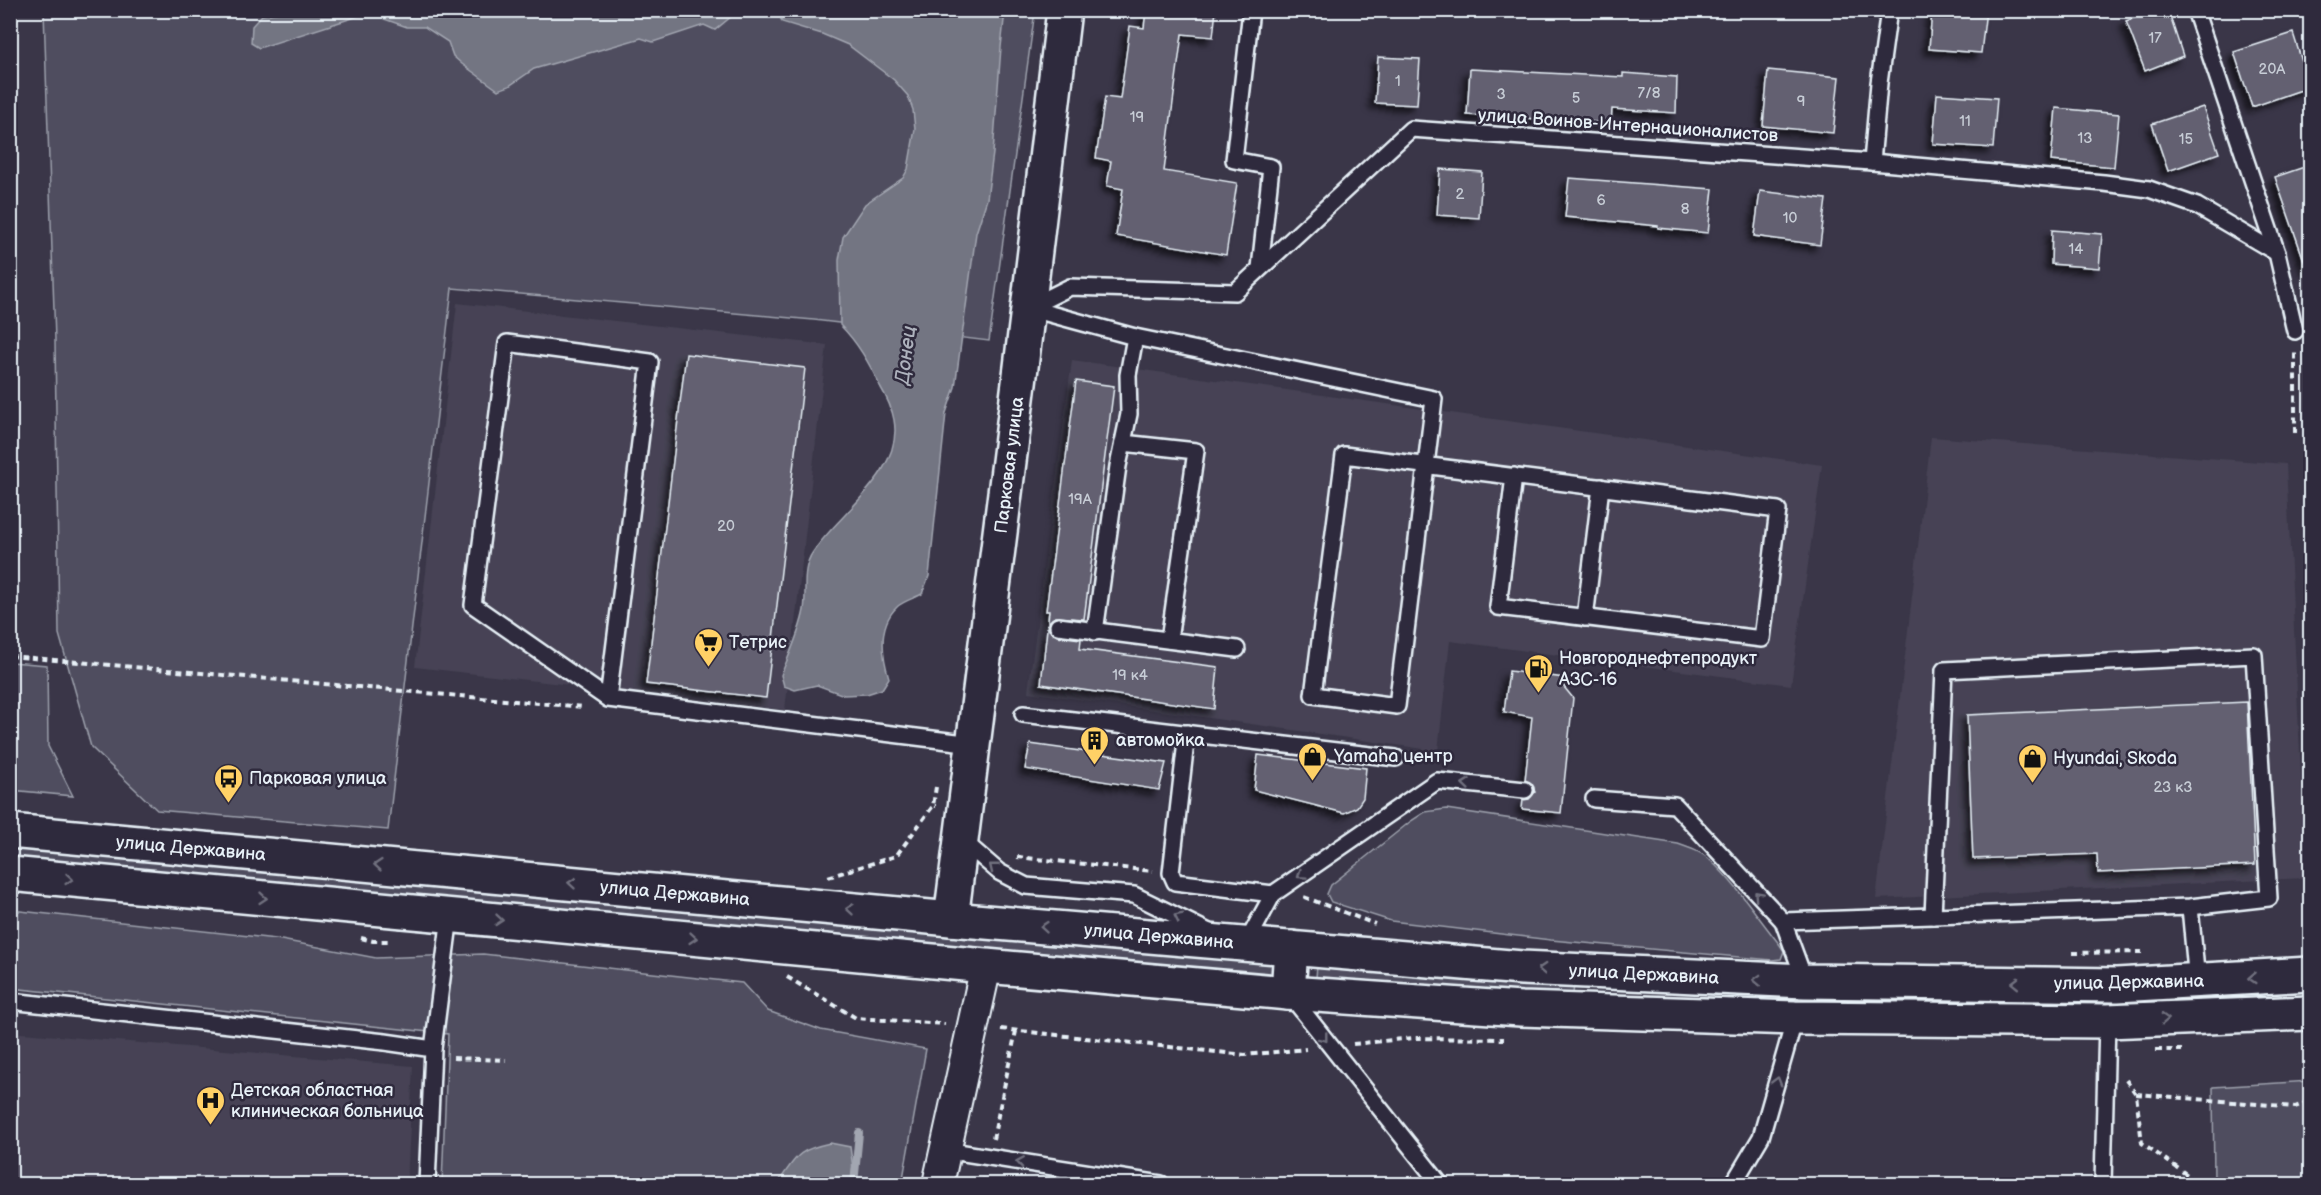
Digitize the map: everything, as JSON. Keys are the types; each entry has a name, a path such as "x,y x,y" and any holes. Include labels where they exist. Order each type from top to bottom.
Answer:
{"main road":[{"name":"Парковая улица","path":"951,919 953,818 973,744 1064,10"},
{"name":"улица Державина","path":"10,831 951,919 1522,968 1805,981 2117,985 2310,974"},
{"name":"улица Державина","path":"10,874 1288,993 1521,1009 1796,1018 2106,1035 2310,1012"},
{"path":"1288,993 1291,948"}],"street":[{"path":"942,1183 945,1149 986,966"}],"lane":[{"path":"1251,10 1234,160 1271,167 1260,268"},
{"path":"1872,162 1879,83 1889,10"},
{"path":"2195,10 2277,253 2295,331"},
{"name":"улица Воинов-Интернационалистов","path":"1028,308 1070,287 1235,292 1411,129 1872,162 2149,189 2198,206 2277,253"},
{"path":"1028,308 1135,337 1434,399 1426,465 1397,706 1313,695 1344,455 1426,465 1514,476 1601,487 1778,510 1762,639 1498,607 1514,476"},
{"path":"1095,632 1129,414 1128,375 1135,337"},
{"path":"608,699 650,362 507,343 473,605 608,699 973,744"},
{"path":"1123,443 1196,451 1168,640"},
{"path":"1585,618 1601,487"},
{"path":"1058,626 1237,649"},
{"path":"1783,921 1933,916 2190,907 2269,898 2254,655 1944,670 1933,916"},
{"path":"1023,714 1396,758"},
{"path":"1187,734 1171,873 1175,882 1277,891"},
{"path":"953,818 999,872 1026,886 1134,895 1238,943 1277,891 1437,781 1525,790"},
{"path":"1594,799 1675,806 1783,921 1805,981"},
{"path":"2190,907 2197,982"},
{"path":"427,1185 433,1049 450,916"},
{"path":"1288,993 1440,1185"},
{"path":"10,1001 373,1040 433,1049"},
{"path":"1733,1185 1761,1137 1796,1018"},
{"path":"2103,1185 2106,1035"},
{"path":"945,1149 1161,1185"}],"path":[{"path":"2295,331 2295,434"},
{"path":"10,656 588,707"},
{"path":"824,878 896,856 953,818 937,776"},
{"path":"1008,856 1171,873"},
{"path":"1277,891 1387,926"},
{"path":"2066,953 2148,952"},
{"path":"983,1185 1016,1031"},
{"path":"2106,1035 2136,1095 2142,1143 2200,1185"},
{"path":"2136,1095 2295,1107 2310,1101"}],"shaded area":[{"path":"44,11 1035,11 989,341 814,320 452,288 388,830 157,810 91,747 59,634 55,340"},
{"path":"457,303 827,345 785,710 415,667"},
{"path":"1072,360 1822,465 1791,685 1450,641 1438,751 1028,692"},
{"path":"1931,437 2286,464 2306,878 1876,899"},
{"path":"11,662 47,665 48,746 73,796 11,790"},
{"path":"1446,809 1678,844 1696,851 1720,870 1747,902 1784,951 1781,959 1551,940 1391,921 1331,902 1327,894 1331,885 1411,821 1425,812"},
{"path":"10,844 1276,963 1275,980 11,861"},
{"path":"11,910 276,939 376,958 483,954 742,983 768,1011 821,1030 926,1049 902,1184 442,1184 448,1034 11,988"},
{"path":"1317,965 1574,983 1573,995 1316,978"},
{"name":"Детская областная клиническая больница","path":"10,1032 413,1066 407,1184 11,1184"},
{"path":"2310,1081 2310,1184 2214,1184 2213,1087"}],"water":[{"path":"293,10 738,11 715,30 704,25 653,42 641,38 534,69 509,86 498,90 462,64 453,56 448,42 425,27 407,27 384,19 381,14 371,12 259,48 251,43 252,26 262,15"},
{"path":"778,11 1005,11 987,199 976,233 955,387 946,413 929,576 922,594 906,601 891,614 884,631 883,641 889,678 882,689 867,694 844,695 817,685 795,690 784,686 781,675 802,618 809,559 824,538 879,475 889,457 894,439 894,420 887,398 863,354 840,325 839,260 843,237 865,204 903,178 908,169 915,129 913,110 908,96 894,80 848,45 822,34 782,22"},
{"path":"830,1143 850,1147 853,1168 851,1184 777,1184 793,1161 803,1152"}],"building":[{"path":"1146,10 1216,10 1213,37 1182,34 1164,171 1237,183 1226,255 1116,236 1123,189 1107,186 1111,161 1096,158 1105,97 1120,99 1130,26 1144,28"},
{"path":"1932,10 1986,10 1981,53 1929,49"},
{"path":"2155,10 2168,10 2183,56 2145,71 2126,21"},
{"path":"2293,33 2310,87 2252,107 2234,52"},
{"path":"1378,57 1420,59 1417,105 1375,103"},
{"path":"1470,69 1623,77 1623,73 1677,77 1676,113 1612,109 1611,123 1467,115"},
{"path":"1768,70 1839,77 1833,133 1763,126"},
{"path":"1937,94 1997,98 1993,148 1933,144"},
{"path":"2203,107 2219,153 2168,171 2152,124"},
{"path":"2056,108 2119,114 2114,167 2051,161"},
{"path":"2310,165 2310,269 2307,269 2275,177"},
{"path":"1440,169 1482,172 1479,218 1437,215"},
{"path":"1569,178 1713,189 1708,233 1565,217"},
{"path":"1760,191 1826,199 1820,245 1754,236"},
{"path":"2052,230 2102,234 2099,268 2051,264"},
{"path":"686,354 805,368 766,698 646,684"},
{"path":"1076,381 1114,386 1084,619 1055,617 1050,621 1049,630 1057,636 1081,639 1080,649 1218,667 1214,709 1041,684 1049,611 1046,611"},
{"path":"1509,671 1565,678 1564,687 1573,698 1561,813 1522,809 1523,800 1529,799 1535,792 1531,783 1525,780 1532,717 1504,712"},
{"path":"2247,702 2255,865 2098,873 2097,854 1973,859 1967,715"},
{"name":"автомойка","path":"1030,744 1166,763 1159,790 1025,769"},
{"path":"1258,755 1366,768 1363,798 1357,807 1344,813 1254,790"}],"waterway":[{"name":"Донец","path":"854,1184 859,1133"}],"place":[{"name":"Тетрис","path":"708,668"},
{"name":"Новгороднефтепродукт АЗС-16","path":"1538,694"},
{"name":"автомойка","path":"1095,766"},
{"name":"Yamaha центр","path":"1313,782"},
{"name":"Hyundai, Skoda","path":"2032,784"},
{"name":"Парковая улица","path":"228,804"},
{"name":"Детская областная клиническая больница","path":"210,1126"}]}
